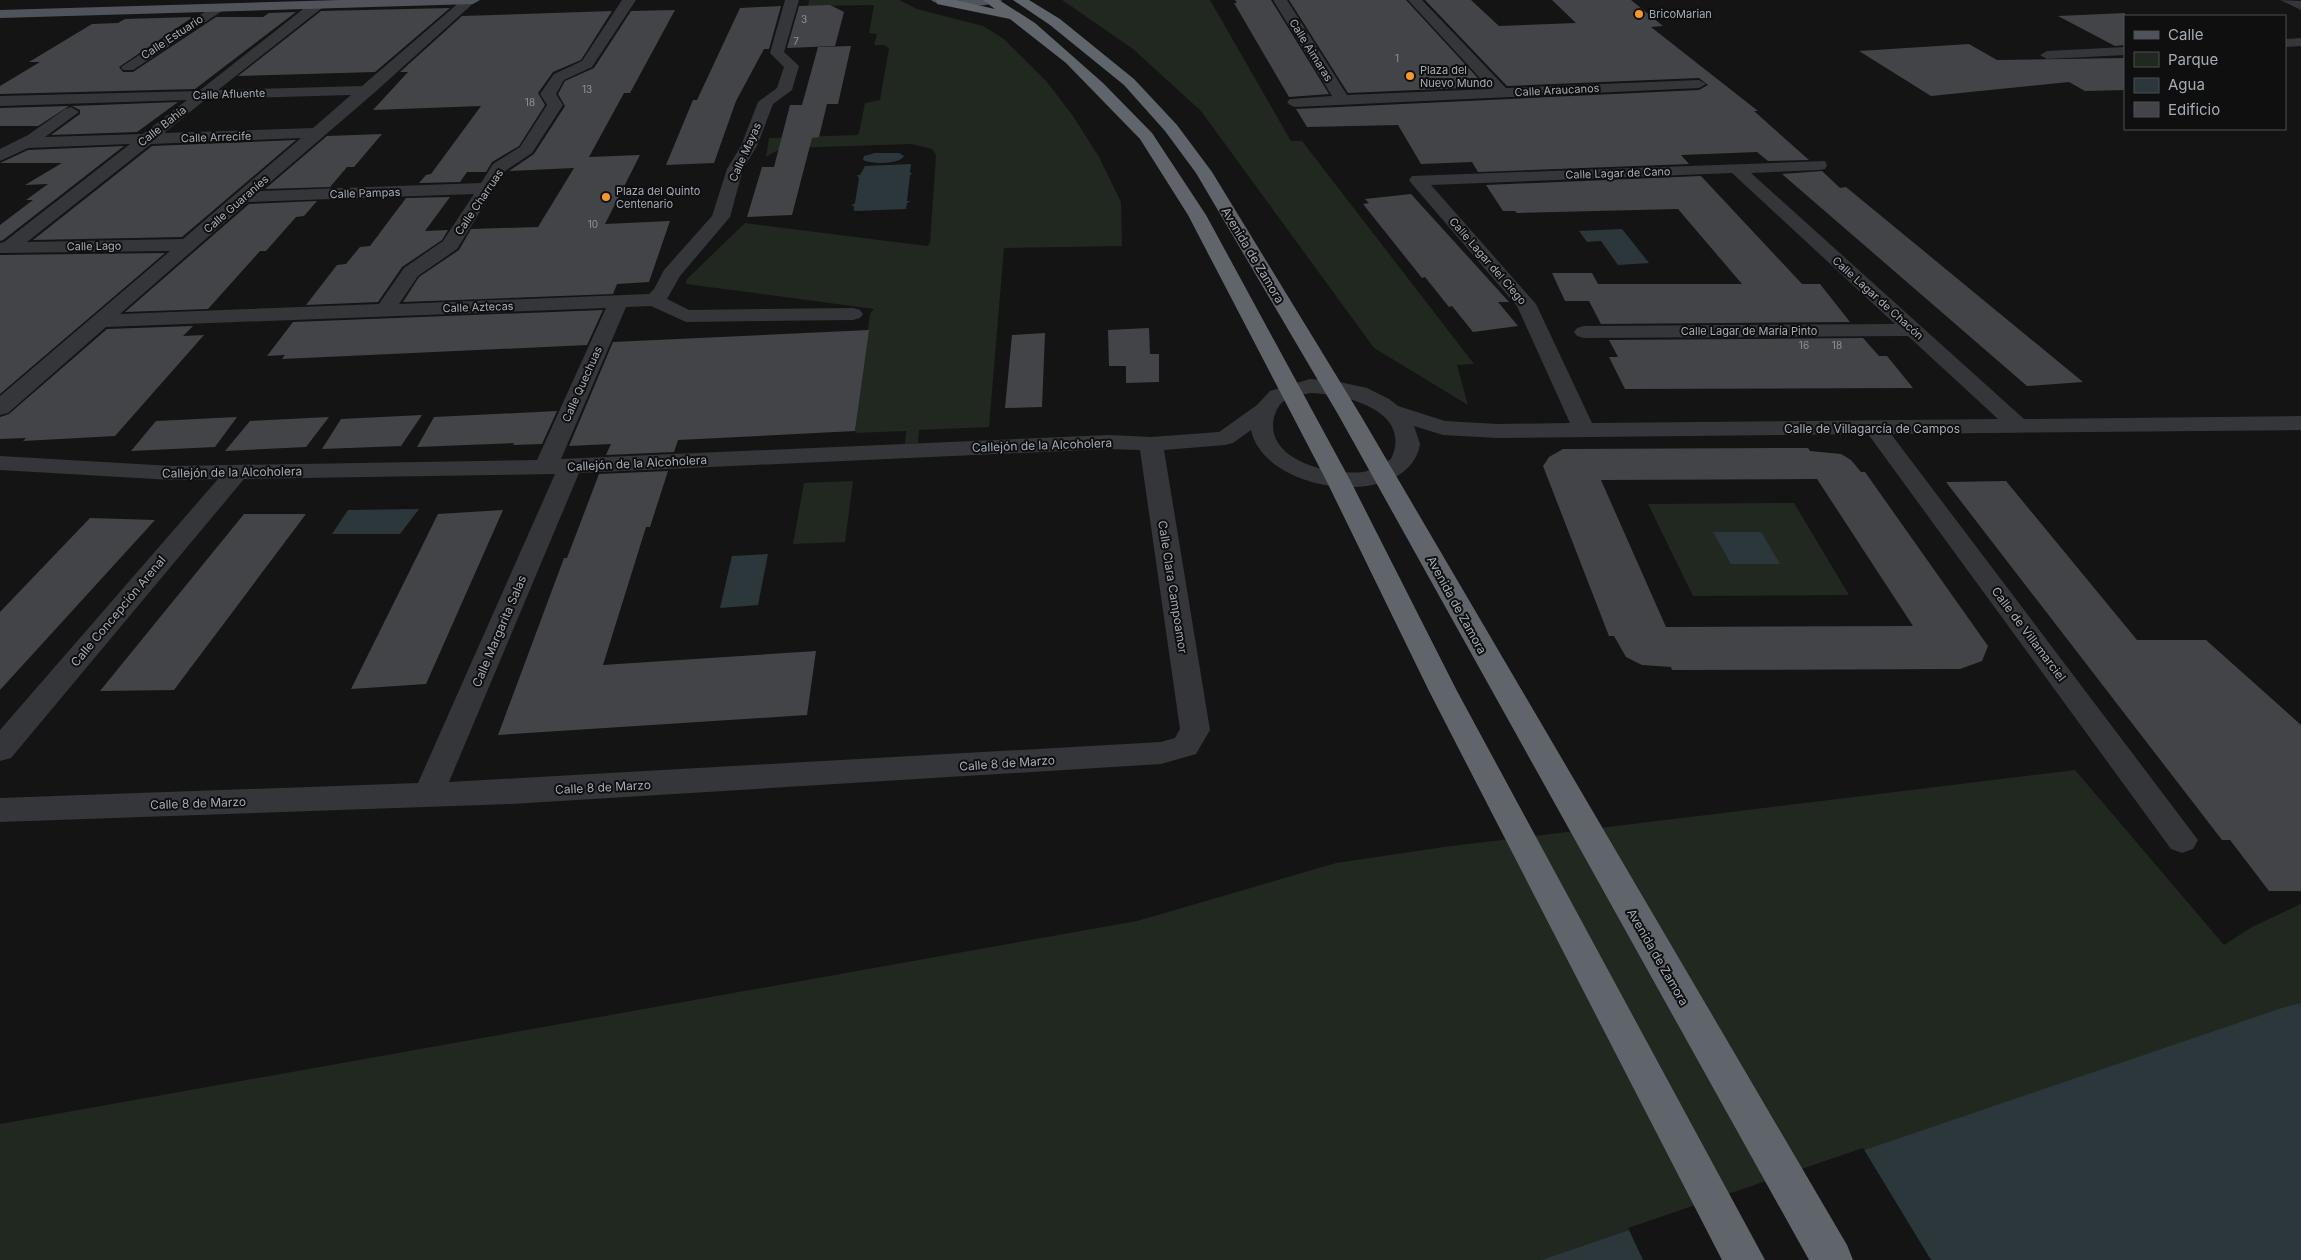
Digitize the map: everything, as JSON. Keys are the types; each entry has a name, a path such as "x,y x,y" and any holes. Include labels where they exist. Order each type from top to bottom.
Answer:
{"highway":[{"path":"992,0 1072,60 1146,136 1197,215 1338,480 1444,691 1744,1260"},
{"name":"Avenida de Zamora","path":"1020,0 1053,21 1129,82 1171,128 1204,172 1383,474 1832,1260"},
{"path":"942,1 1021,20"}],"main road":[{"path":"0,14 472,0"},
{"path":"938,0 992,0"}],"street":[{"name":"Calle Guaraníes","path":"0,408 472,0"},
{"name":"Calle Charruas","path":"385,310 411,272 450,245 499,168 526,150 555,105 548,94 559,77 587,64 629,0"},
{"name":"Calle Mayas","path":"654,300 662,292 671,274 721,217 735,169 749,146 766,102 784,90 792,66 777,52 792,0"},
{"name":"Calle Aimaras","path":"1280,0 1342,100"},
{"path":"1416,0 1502,93"},
{"path":"2287,0 2301,6"},
{"name":"Calle Bahía","path":"4,248 317,5"},
{"name":"Calle Estuario","path":"128,67 217,8"},
{"path":"2286,43 2301,42"},
{"path":"2047,55 2124,51"},
{"name":"Calle Araucanos","path":"1295,102 1699,84"},
{"name":"Calle Afluente","path":"0,101 369,90"},
{"path":"0,156 25,143 71,112"},
{"name":"Calle Arrecife","path":"25,143 317,133"},
{"name":"Calle Lagar de Cano","path":"1418,180 1819,166"},
{"name":"Calle Lagar de Chacón","path":"1737,169 2020,427"},
{"name":"Calle Lagar del Ciego","path":"1418,180 1526,304 1584,430"},
{"name":"Calle Pampas","path":"244,197 486,188"},
{"name":"Calle Lago","path":"4,248 189,245"},
{"name":"Calle Aztecas","path":"101,321 654,300 686,316 853,314"},
{"name":"Calle Quechuas","path":"558,466 619,301"},
{"name":"Calle Lagar de María Pinto","path":"1584,332 1914,330"},
{"path":"1225,438 1265,410 1275,397 1310,386 1332,386 1365,395 1392,412 1405,429 1408,441 1407,450 1401,463 1383,474 1363,479 1338,480 1313,476 1279,458 1269,447 1262,434 1265,410"},
{"name":"Calle de Villagarcía de Campos","path":"1392,412 1443,428 1584,430 2301,423"},
{"path":"1407,450 1443,428"},
{"name":"Calle de Villamarciel","path":"1875,428 2182,840"},
{"path":"1225,438 1269,447"},
{"name":"Callejón de la Alcoholera","path":"0,463 172,473 558,466 1110,442 1151,444 1225,438"},
{"name":"Calle Clara Campoamor","path":"1151,444 1195,730"},
{"name":"Calle Margarita Salas","path":"428,795 558,466"},
{"name":"Calle Concepción Arenal","path":"0,750 237,472"},
{"name":"Calle 8 de Marzo","path":"0,810 428,795 1161,754 1186,746 1195,730"}],"green space":[{"path":"809,0 899,0 917,9 983,26 1004,39 1047,82 1073,116 1099,157 1121,202 1122,246 1004,248 989,427 919,430 918,443 905,444 906,431 855,433 870,314 874,309 686,284 687,279 745,223 927,246 930,243 936,155 932,149 911,144 791,148 776,151 766,157 769,138 857,135 865,103 880,100 889,48 884,45 874,45 877,34 869,33 874,5 808,6"},
{"path":"1062,0 1210,0 1291,141 1302,141 1474,364 1457,365 1468,405 1374,348 1201,111 1133,49"},
{"path":"853,481 845,542 793,544 804,483"},
{"path":"1794,503 1849,595 1693,596 1648,504"},
{"path":"2075,770 2224,945 2252,927 2301,904 2301,1003 1541,1260 0,1260 0,1124 1137,921 1336,863 1444,847"}],"water":[{"path":"875,153 899,153 904,156 897,161 891,162 879,163 863,160 864,156"},
{"path":"911,164 910,173 913,173 910,175 907,201 911,201 907,203 906,209 854,211 854,206 851,206 855,203 859,178 857,175 860,175 865,166"},
{"path":"1622,229 1649,263 1618,265 1601,241 1587,242 1579,231"},
{"path":"419,509 400,534 332,534 348,510"},
{"path":"1713,532 1761,532 1780,564 1731,564"},
{"path":"768,554 758,605 720,608 732,556"},
{"path":"2301,1003 2301,1260 1541,1260 2279,1009"}],"pier":[{"path":"1863,1148 1931,1260 1643,1260 1628,1228"}],"building":[{"path":"1235,0 1271,0 1329,94 1289,97 1234,3 1237,3"},
{"path":"1289,0 1406,0 1486,87 1348,93"},
{"path":"1425,0 1471,0 1499,26 1576,23 1552,0 1631,0 1663,26 1651,27 1758,111 1754,111 1809,160 1768,161 1757,152 1681,155 1689,164 1478,172 1472,162 1421,164 1398,125 1307,127 1296,109 1699,90 1708,85 1699,78 1507,86"},
{"path":"830,5 844,12 835,46 787,48 799,6"},
{"path":"781,6 769,49 764,49 736,101 714,163 666,165 693,100 697,100 740,8"},
{"path":"450,8 375,72 238,76 321,11"},
{"path":"675,10 630,93 624,93 589,157 640,155 605,224 670,221 649,282 617,284 613,294 403,302 419,277 459,250 471,229 538,227 574,168 509,171 534,154 565,106 558,94 565,81 594,68 631,11"},
{"path":"612,11 581,60 553,72 538,93 545,105 519,146 492,162 486,172 467,172 460,182 419,183 426,175 431,174 481,106 373,110 408,72 400,72 462,16"},
{"path":"296,12 195,89 0,94 0,86 40,62 29,62 92,24 118,23 125,19 193,17 119,67 123,72 133,72 216,17 263,17 269,13"},
{"path":"2125,13 2124,45 2115,46 2058,16"},
{"path":"1969,44 1997,60 2124,58 2124,90 2085,91 2069,82 1931,96 1859,51"},
{"path":"851,46 838,104 827,104 819,137 812,138 792,215 747,217 762,167 774,167 790,105 802,105 818,47"},
{"path":"178,102 137,132 51,135 80,114 80,110 72,106"},
{"path":"69,106 38,126 0,126 0,108"},
{"path":"382,134 354,167 347,167 330,187 265,189 327,136"},
{"path":"296,140 182,237 33,240 152,146"},
{"path":"124,146 0,241 0,225 33,200 26,200 48,184 25,185 62,163 0,163 28,150"},
{"path":"1822,171 1840,188 1846,187 2083,382 2027,386 1782,174"},
{"path":"1701,176 1802,284 1820,284 1850,322 1601,324 1589,301 1565,301 1552,273 1592,273 1598,284 1742,284 1678,209 1517,213 1515,211 1503,211 1486,185"},
{"path":"1411,194 1509,302 1498,302 1518,326 1473,332 1452,306 1449,307 1425,277 1422,278 1363,204 1369,203 1365,199"},
{"path":"450,197 425,231 448,230 442,240 402,267 378,302 306,305 337,265 346,264 360,247 370,246 406,198"},
{"path":"317,201 304,216 296,217 266,251 260,251 208,309 125,312 249,204"},
{"path":"165,253 0,394 0,255"},
{"path":"603,310 587,345 282,359 285,355 267,356 293,322"},
{"path":"193,326 183,336 204,335 115,436 23,441 26,438 0,439 0,417 9,414 107,329"},
{"path":"1149,328 1150,354 1159,354 1159,382 1126,383 1126,366 1109,366 1108,330"},
{"path":"869,330 855,431 678,440 674,452 606,455 611,444 569,446 613,342"},
{"path":"1045,333 1042,407 1005,408 1012,335"},
{"path":"1863,338 1879,356 1887,356 1913,388 1625,389 1609,357 1618,357 1609,340"},
{"path":"557,411 542,444 513,445 514,443 417,447 434,417"},
{"path":"422,415 401,446 322,449 341,419"},
{"path":"237,417 215,447 131,451 156,421"},
{"path":"329,417 306,447 225,451 250,421"},
{"path":"1808,448 1810,451 1841,454 1851,460 1861,472 1865,472 1988,646 1982,661 1960,669 1672,670 1671,667 1642,665 1626,657 1614,636 1609,636 1543,466 1549,457 1563,449","holes":["1817,479 1913,626 1666,627 1601,480"]},
{"path":"668,471 650,527 646,527 603,665 816,651 807,715 498,735 564,558 567,558 599,474"},
{"path":"2006,481 2137,640 2206,640 2301,725 2301,891 2269,891 2230,840 2222,840 1946,482"},
{"path":"503,510 426,684 351,689 438,514"},
{"path":"244,514 306,514 174,690 100,691"},
{"path":"90,518 155,520 0,690 0,612"}],"place":[{"name":"BricoMarian","path":"1639,14"},
{"name":"Plaza del Nuevo Mundo","path":"1410,76"},
{"name":"Plaza del Quinto Centenario","path":"606,197"}]}
